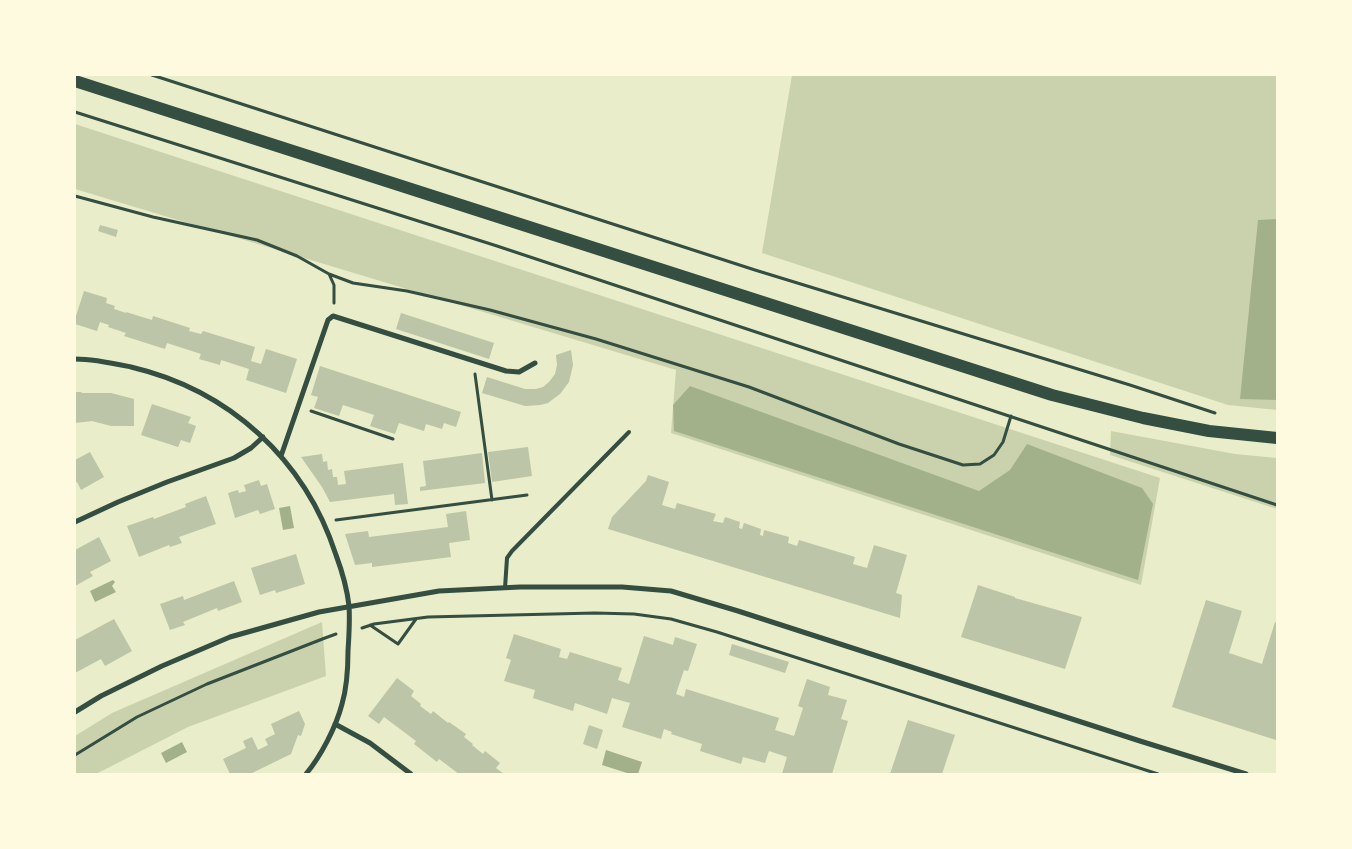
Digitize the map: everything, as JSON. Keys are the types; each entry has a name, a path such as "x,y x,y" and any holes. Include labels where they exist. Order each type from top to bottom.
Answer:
{"main road":[{"path":"75,80 1052,395 1143,418 1209,431 1277,438"}],"street":[{"path":"281,456 328,320 333,316 506,371 519,372 535,364"},
{"path":"75,359 111,363 154,373 188,386 221,404 263,437 281,456 311,498 329,532 343,576 349,606 349,631 347,672 342,704 324,747 306,774"},
{"path":"75,522 167,482 234,458 251,448 263,437"},
{"path":"75,712 101,696 162,666 230,637 319,612 439,591 505,588 622,587 671,591 748,614 1246,774"},
{"path":"335,724 370,743 411,774"}],"lane":[{"path":"505,588 507,558 512,551 630,432"}],"path":[{"path":"152,75 166,77 755,270 1076,368 1215,413"},
{"path":"75,112 506,249 1277,504"},
{"path":"75,196 153,217 257,240 297,256 329,274 353,283 407,291 490,310 596,339 749,387 899,444 963,465 980,464 994,455 1003,442 1011,416"},
{"path":"329,274 334,285 333,316"},
{"path":"474,361 492,500"},
{"path":"298,407 393,439"},
{"path":"324,522 527,495"},
{"path":"75,755 137,717 206,684 325,638 370,625 428,617 595,613 634,614 671,620 717,632 1158,774"},
{"path":"370,625 398,644 416,618"}],"shaded area":[{"path":"792,75 1277,75 1277,410 1228,405 762,253"},
{"path":"75,124 1160,478 1141,585 671,433 676,370 75,189"},
{"path":"1277,219 1277,400 1240,399 1258,220"},
{"path":"690,386 979,491 1010,470 1027,444 1142,488 1153,504 1138,580 674,431 673,405"},
{"path":"1111,431 1235,454 1277,458 1277,509 1110,455"},
{"path":"290,506 294,528 283,530 279,508"},
{"path":"113,580 115,582 112,586 116,592 95,602 90,591"},
{"path":"322,622 326,676 188,727 96,774 75,774 75,736 112,713"},
{"path":"182,742 187,752 166,763 161,753"},
{"path":"606,750 642,762 638,774 630,774 602,765"}],"building":[{"path":"100,225 118,230 116,237 98,231"},
{"path":"84,291 107,298 106,303 115,306 114,309 126,313 152,320 153,316 190,328 189,331 201,334 203,331 255,347 251,361 261,364 266,349 297,359 286,393 246,380 249,369 221,360 220,365 199,359 201,354 167,343 165,349 124,336 126,333 100,322 97,331 75,324"},
{"path":"401,313 494,343 489,359 396,329"},
{"path":"571,350 573,365 569,382 560,394 548,403 525,406 482,393 487,377 525,389 543,387 555,374 557,365 556,355"},
{"path":"320,366 461,412 456,427 444,423 442,429 426,424 424,431 399,423 395,434 370,426 374,415 368,413 343,405 339,416 314,408 318,397 311,395"},
{"path":"75,392 111,393 134,399 134,426 111,426 92,421 75,423"},
{"path":"152,404 191,417 188,423 196,426 190,443 181,440 178,447 141,435"},
{"path":"528,447 532,476 492,482 488,452"},
{"path":"90,452 104,477 81,490 77,482 75,483 75,460"},
{"path":"482,453 485,483 420,491 420,487 426,486 423,461"},
{"path":"322,454 323,462 327,461 328,470 332,469 333,477 337,477 338,485 346,484 344,471 403,463 408,504 395,505 394,494 330,502 301,457"},
{"path":"648,475 669,482 662,505 675,509 677,503 716,514 713,521 723,523 725,517 740,522 739,528 742,529 744,523 761,529 760,535 763,536 764,530 789,537 788,543 797,546 799,540 855,557 853,564 867,568 874,545 907,555 896,593 902,595 900,618 608,529 612,517 646,481"},
{"path":"259,480 261,486 267,484 275,509 260,514 258,510 235,518 228,493 238,490 239,493 246,491 244,485"},
{"path":"206,496 216,524 179,537 182,543 170,547 169,545 139,557 127,526 153,517 154,519 186,507 185,504"},
{"path":"466,511 470,540 449,543 451,557 372,567 372,563 355,565 345,534 368,531 369,537 448,527 446,514"},
{"path":"99,537 111,561 90,572 93,576 75,586 75,550"},
{"path":"296,554 305,584 276,593 275,590 260,595 251,568"},
{"path":"234,581 242,602 218,611 217,608 183,622 185,625 170,630 160,604 183,596 184,600"},
{"path":"978,585 1015,598 1082,617 1065,669 961,637"},
{"path":"1206,600 1242,611 1229,653 1262,664 1275,622 1277,623 1276,740 1172,707"},
{"path":"114,619 132,651 105,666 101,659 75,673 75,640"},
{"path":"514,634 561,649 559,657 567,659 570,652 622,668 618,680 629,684 644,636 673,645 675,637 697,644 688,671 684,670 676,694 684,697 686,689 779,718 775,730 794,736 803,708 798,706 807,679 830,687 828,695 847,700 841,719 848,721 832,774 782,774 787,757 769,751 765,763 743,757 741,764 700,751 702,744 671,734 672,732 664,729 661,739 622,727 630,703 612,698 607,714 575,703 573,711 533,698 535,690 504,681 511,660 506,658"},
{"path":"732,644 789,662 785,673 729,655"},
{"path":"397,678 414,691 411,696 421,704 420,706 431,714 433,711 466,734 464,737 472,745 483,754 485,751 500,763 496,768 504,774 459,774 439,759 437,762 414,744 416,741 384,717 379,724 368,716"},
{"path":"299,711 305,724 301,736 298,735 291,754 250,774 230,774 223,759 246,748 243,741 252,737 258,750 268,745 265,739 275,734 271,724"},
{"path":"908,720 955,735 942,774 890,774"},
{"path":"589,725 603,730 597,749 583,744"}]}
